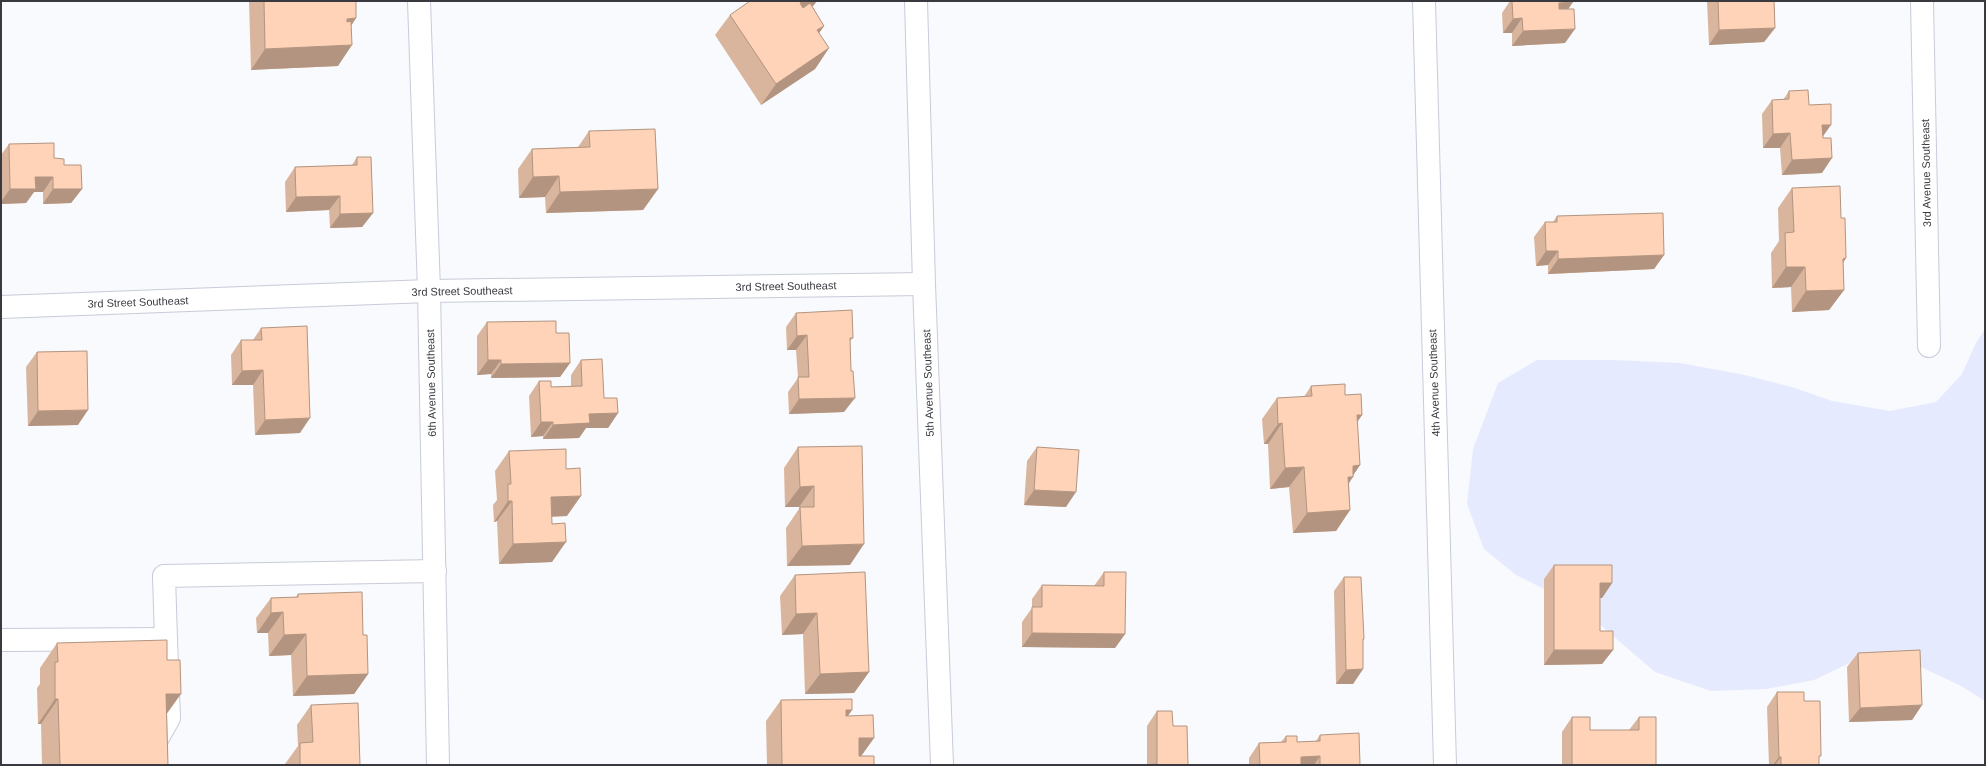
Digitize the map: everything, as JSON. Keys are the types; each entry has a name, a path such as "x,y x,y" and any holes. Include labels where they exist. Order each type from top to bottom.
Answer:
{"street":[{"name":"6th Avenue Southeast","path":"419,1 429,291 438,765"},
{"name":"5th Avenue Southeast","path":"916,1 924,284 942,765"},
{"name":"4th Avenue Southeast","path":"1424,1 1445,765"},
{"name":"3rd Avenue Southeast","path":"1922,1 1929,346"},
{"name":"3rd Street Southeast","path":"1,307 429,291 924,284"},
{"path":"156,765 156,741 169,718 164,576 435,571"},
{"path":"1,640 166,639"}],"shaded area":[{"path":"1985,329 1985,701 1961,686 1902,658 1856,660 1814,680 1766,689 1711,691 1655,672 1598,623 1566,600 1516,575 1484,549 1467,504 1473,449 1498,383 1537,360 1614,360 1680,363 1745,375 1795,388 1832,401 1890,411 1936,402 1962,374 1976,343"}],"building":[{"path":"264,1 356,1 356,18 347,19 347,22 351,21 352,45 265,49"},
{"path":"750,1 803,1 800,3 803,8 810,3 824,26 817,30 829,48 776,84 730,15"},
{"path":"1512,1 1573,1 1559,3 1559,9 1574,9 1575,29 1523,31 1522,18 1513,19"},
{"path":"1718,1 1774,1 1775,28 1719,30"},
{"path":"1808,90 1809,105 1831,104 1831,125 1822,125 1823,138 1831,138 1832,158 1792,160 1790,133 1773,134 1772,100 1789,99 1789,91"},
{"path":"655,129 658,189 560,192 559,176 533,177 532,149 590,147 589,131"},
{"path":"54,143 54,158 64,159 64,165 81,165 82,189 53,189 53,177 35,177 36,189 10,189 9,144"},
{"path":"357,157 371,157 373,213 340,214 340,196 296,197 295,167 357,165"},
{"path":"1840,186 1841,218 1845,218 1846,258 1843,259 1844,290 1806,291 1805,267 1786,267 1785,233 1794,232 1792,188"},
{"path":"1663,213 1664,255 1558,259 1558,251 1546,251 1545,222 1557,222 1557,216"},
{"path":"852,310 853,338 850,338 851,371 853,371 855,398 799,399 798,377 809,377 807,335 797,336 796,313"},
{"path":"556,321 556,333 569,333 570,363 501,364 501,360 488,360 487,322"},
{"path":"307,326 310,418 265,420 263,370 242,371 241,340 262,340 261,328"},
{"path":"87,351 88,410 38,411 37,352"},
{"path":"602,359 604,398 617,398 618,413 589,414 590,423 553,425 553,422 541,422 539,381 551,381 551,387 582,386 581,360"},
{"path":"1345,384 1345,395 1361,394 1362,415 1357,415 1360,465 1353,466 1353,477 1348,477 1350,510 1307,513 1304,467 1285,468 1282,423 1278,424 1277,398 1312,396 1311,386"},
{"path":"862,446 864,544 802,546 800,507 814,507 814,486 800,487 798,447"},
{"path":"1037,447 1079,450 1076,492 1034,490"},
{"path":"566,449 566,469 580,468 581,496 551,497 552,524 565,523 566,542 513,544 512,501 508,501 508,484 511,484 509,451"},
{"path":"1554,565 1612,565 1612,583 1600,583 1600,631 1613,631 1613,650 1554,650"},
{"path":"865,572 869,672 820,674 817,613 796,614 795,575"},
{"path":"1104,572 1126,572 1125,634 1032,633 1032,607 1042,607 1042,585 1104,586"},
{"path":"1344,577 1361,577 1364,639 1363,669 1346,670"},
{"path":"362,592 363,635 367,635 368,674 307,676 306,634 284,635 283,612 271,613 271,598 298,597 298,594"},
{"path":"167,640 167,660 180,660 181,694 166,694 168,765 60,765 58,699 55,699 55,662 58,662 57,643"},
{"path":"1920,650 1922,705 1860,708 1858,653"},
{"path":"1777,692 1804,692 1804,701 1820,701 1821,756 1819,756 1819,765 1781,765 1781,757 1779,757"},
{"path":"852,699 852,710 846,710 846,716 873,715 874,738 859,738 859,756 874,756 874,765 782,765 781,700"},
{"path":"358,703 360,765 300,765 300,743 313,742 311,705"},
{"path":"1157,711 1172,711 1173,726 1187,726 1188,765 1143,765 1157,764"},
{"path":"1572,717 1590,717 1590,730 1639,730 1639,717 1656,717 1656,765 1572,765"},
{"path":"1359,733 1360,765 1320,765 1320,756 1301,757 1301,765 1260,765 1259,743 1286,742 1286,736 1297,736 1297,742 1320,741 1320,735"}]}
